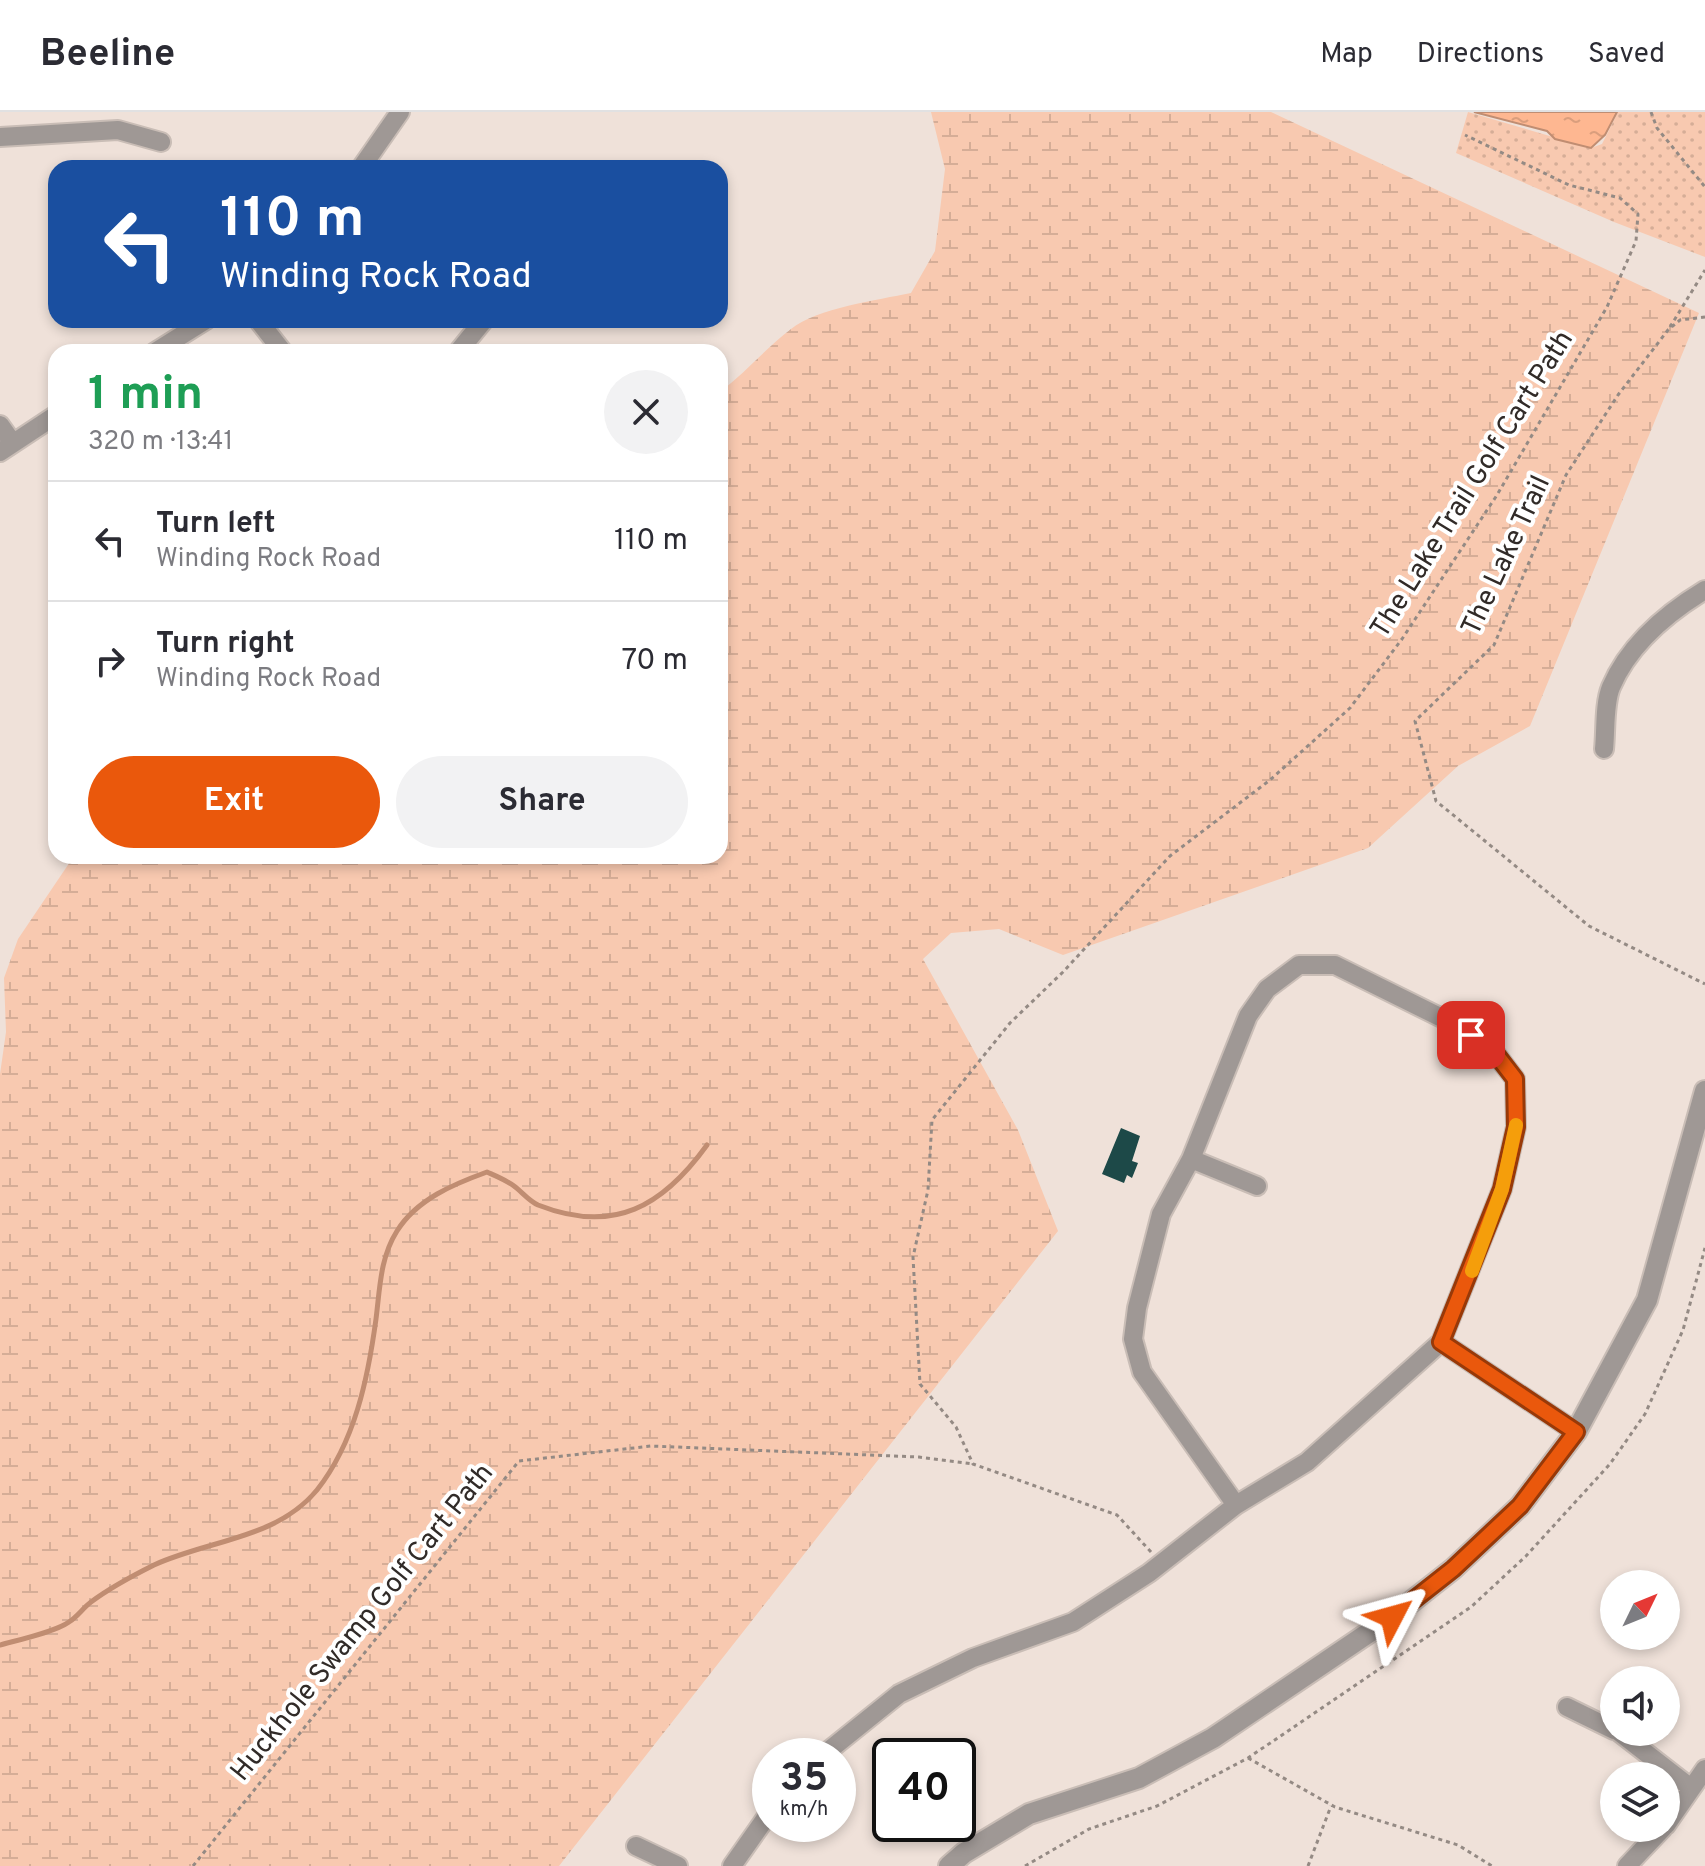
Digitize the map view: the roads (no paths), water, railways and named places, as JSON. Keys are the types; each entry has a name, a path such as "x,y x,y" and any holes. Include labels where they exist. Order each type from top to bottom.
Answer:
{"street":[{"path":"367,160 400,112"},
{"path":"0,137 118,130 161,142"},
{"path":"168,344 193,328"},
{"path":"264,328 277,344"},
{"path":"464,344 478,328"},
{"path":"0,425 6,447 48,420"},
{"path":"1604,749 1610,689 1642,640 1677,608 1705,590"},
{"path":"844,1738 899,1694 973,1658 1073,1622 1162,1563 1236,1505 1307,1462 1441,1342 1502,1189 1516,1127 1515,1079 1492,1049 1450,1022 1335,965 1299,965 1267,989 1248,1016 1191,1159 1161,1214 1137,1308 1133,1339 1142,1372 1163,1407 1236,1505"},
{"path":"949,1866 964,1853 1029,1814 1139,1778 1213,1738 1392,1617 1453,1569 1520,1506 1576,1432 1647,1300 1705,1091"},
{"path":"1191,1159 1257,1186"},
{"path":"1441,1342 1576,1432"},
{"path":"1567,1707 1600,1723"},
{"path":"1636,1746 1691,1788"},
{"path":"1680,1804 1705,1769"},
{"path":"732,1866 752,1838"},
{"path":"636,1846 678,1866"},
{"path":"1627,1866 1647,1858"}],"water":[{"path":"1474,112 1617,112 1605,135 1591,148 1555,139 1547,131"}],"waterway":[{"path":"0,1645 63,1626 106,1591 154,1565 262,1529 301,1506 317,1490 341,1451 358,1409 369,1364 382,1274 391,1241 405,1220 426,1201 487,1172 511,1184 538,1205 565,1214 590,1217 613,1215 654,1199 673,1184 707,1145"}]}
